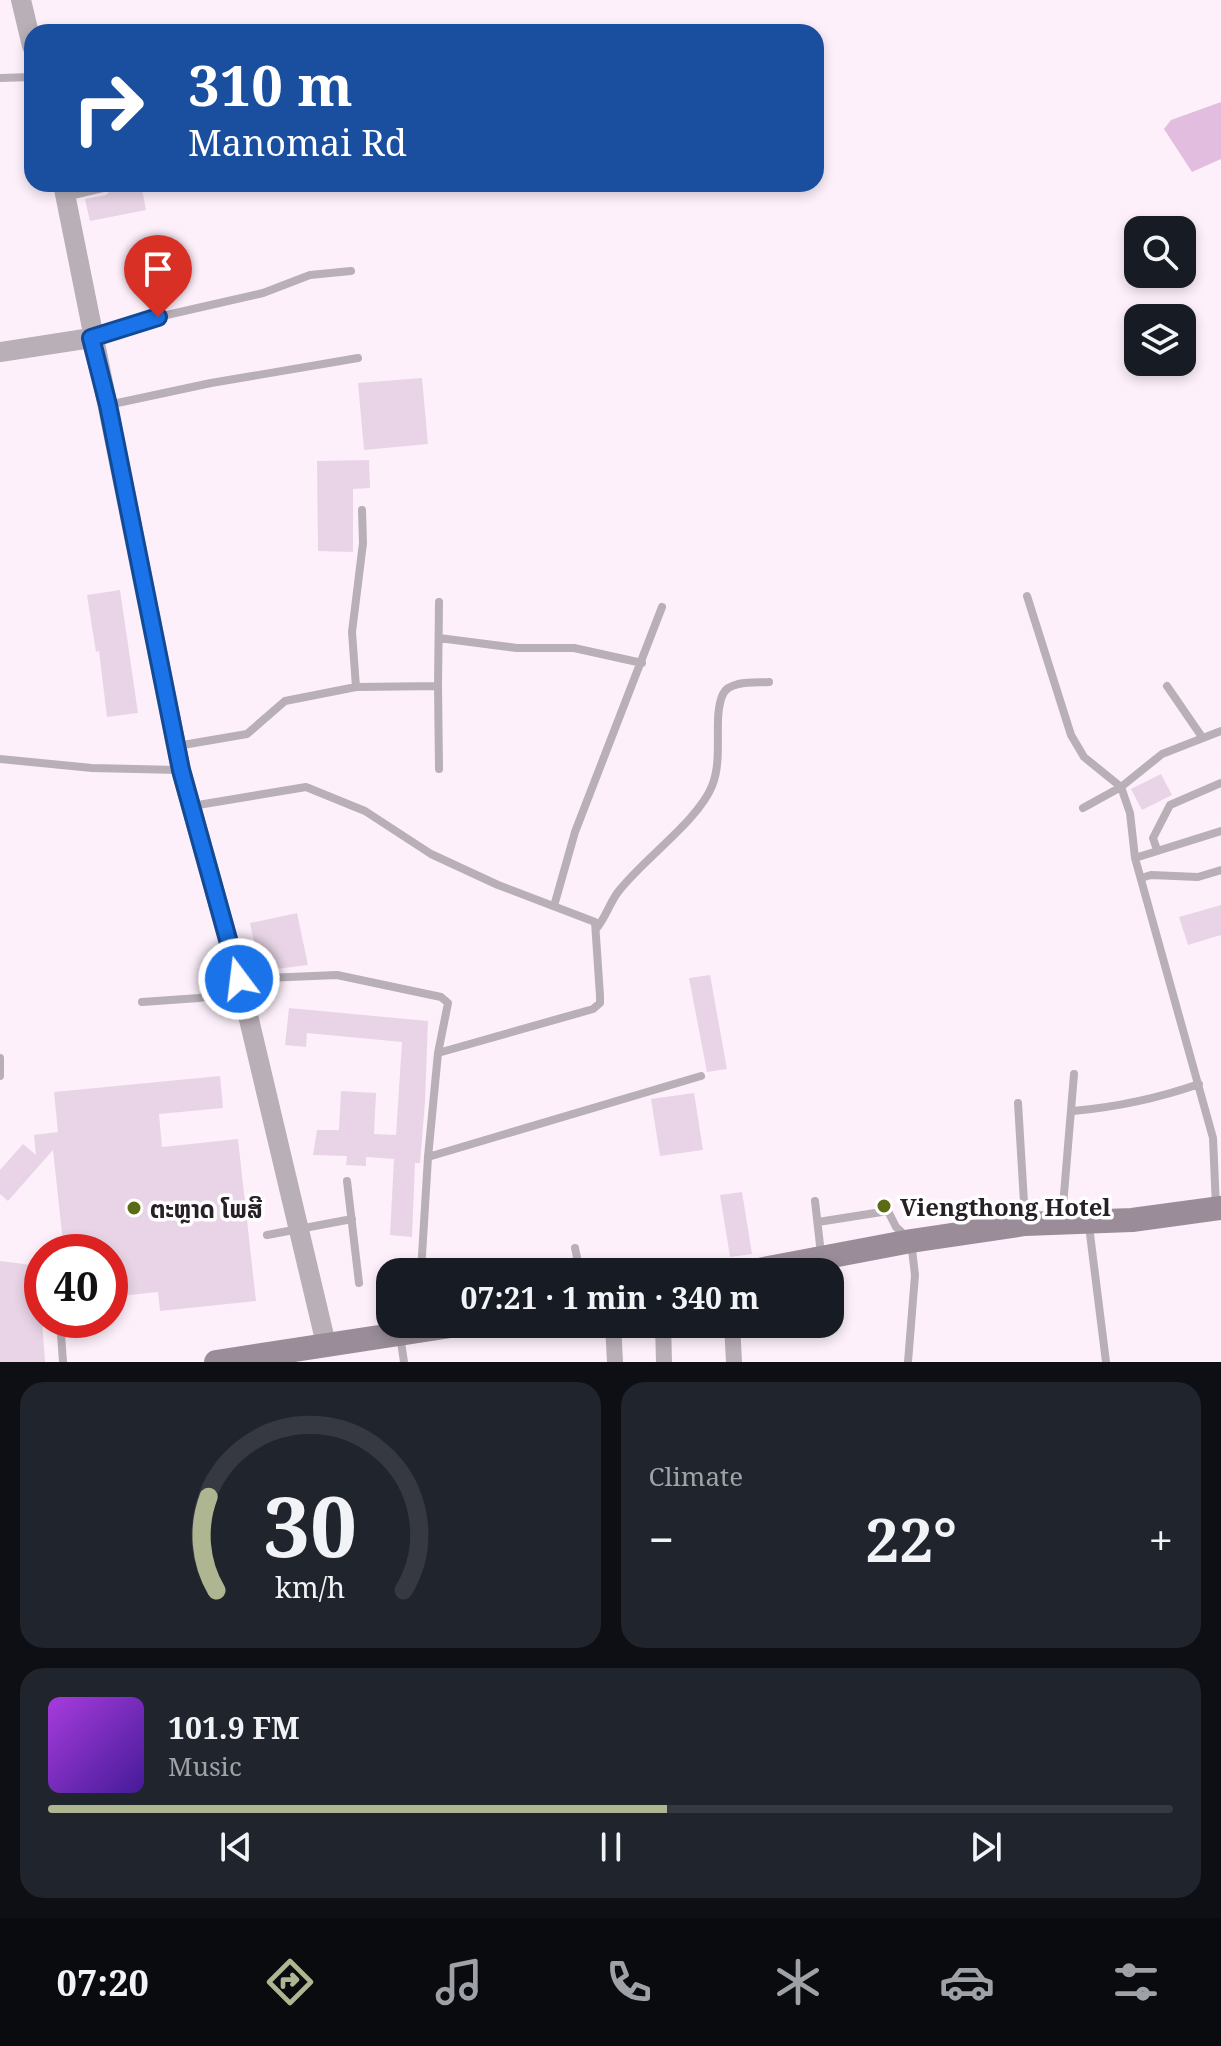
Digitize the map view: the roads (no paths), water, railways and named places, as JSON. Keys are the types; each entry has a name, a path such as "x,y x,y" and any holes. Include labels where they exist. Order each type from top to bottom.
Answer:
{"main road":[{"path":"827,1258 911,1241 1025,1224 1132,1220 1218,1208"},
{"path":"216,1362 329,1348 376,1338"}],"street":[{"path":"21,0 27,24"},
{"path":"65,192 91,338 108,405 181,770 241,984 329,1348"},
{"path":"0,352 91,338"},
{"path":"614,1338 615,1362"},
{"path":"663,1338 664,1362"},
{"path":"733,1338 734,1362"}],"lane":[{"path":"0,78 24,77"},
{"path":"91,338 158,317 263,293 310,275 351,271"},
{"path":"108,405 211,383 358,358"},
{"path":"356,687 352,632 363,543 362,510"},
{"path":"1027,596 1071,735 1084,757 1121,787 1130,813 1135,858 1213,1138 1218,1208"},
{"path":"439,602 439,769"},
{"path":"554,906 575,832 662,607"},
{"path":"439,638 517,648 574,648 642,663"},
{"path":"596,929 607,916 618,893 693,814 712,786 720,747 719,715 723,694 733,685 769,682"},
{"path":"176,746 247,734 285,701 356,687 438,686"},
{"path":"1167,686 1202,737"},
{"path":"1083,808 1121,787 1162,754 1221,731"},
{"path":"0,759 92,768 181,770"},
{"path":"1157,850 1153,838 1170,805 1221,783"},
{"path":"191,806 306,787 365,811 431,854 498,885 593,919 600,1003 593,1009 438,1053"},
{"path":"1135,858 1221,831"},
{"path":"1141,878 1151,875 1198,877 1221,870"},
{"path":"142,1002 199,998 241,984 337,975 441,997 448,1003 438,1053 422,1258"},
{"path":"0,1058 0,1076"},
{"path":"1061,1223 1074,1074"},
{"path":"428,1157 701,1076"},
{"path":"1073,1111 1125,1106 1199,1084"},
{"path":"1018,1103 1025,1224"},
{"path":"347,1181 359,1283"},
{"path":"815,1201 822,1258"},
{"path":"974,1204 980,1231"},
{"path":"818,1222 888,1211 896,1227 911,1241 915,1275 908,1362"},
{"path":"267,1235 352,1219"},
{"path":"1088,1221 1106,1362"},
{"path":"575,1248 577,1258"},
{"path":"61,1338 63,1362"},
{"path":"404,1362 409,1338"}],"place":[{"name":"Viengthong Hotel","path":"884,1206"},
{"name":"ຕະຫຼາດ ໂພສີ","path":"134,1208"}]}
